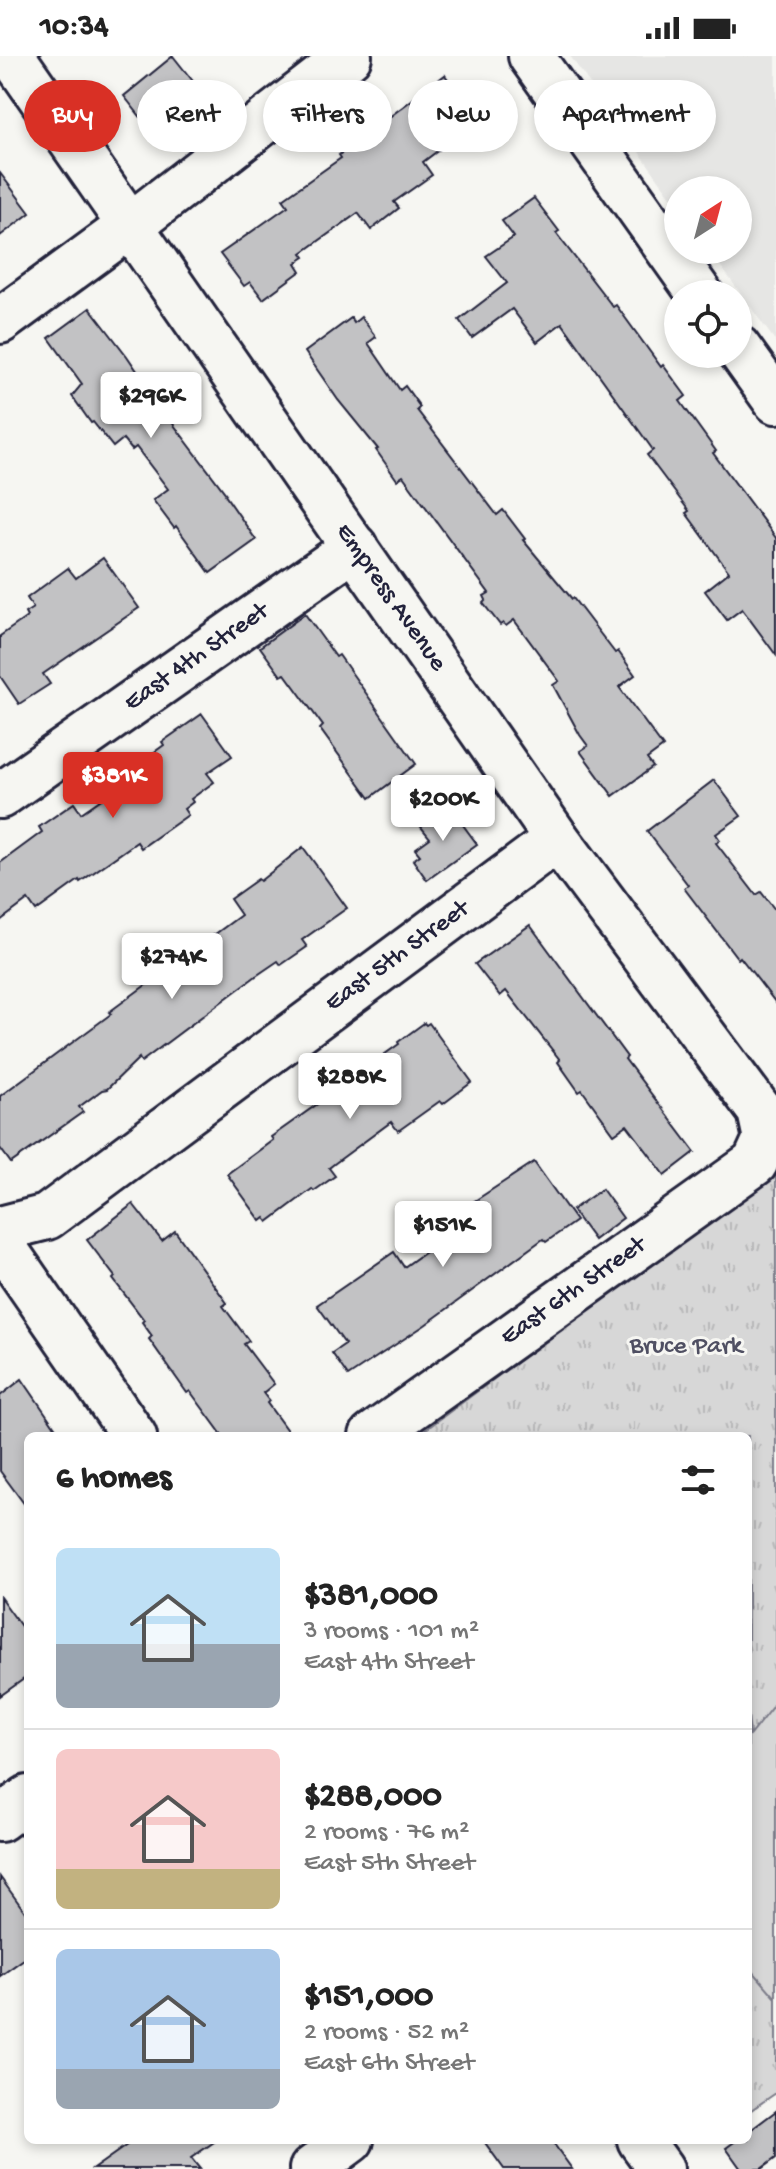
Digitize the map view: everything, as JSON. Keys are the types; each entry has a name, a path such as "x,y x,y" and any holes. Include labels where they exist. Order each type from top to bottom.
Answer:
{"street":[{"name":"Empress Avenue","path":"12,56 557,839 760,1111 766,1139"},
{"path":"0,321 131,225 349,56"},
{"path":"531,56 690,280"},
{"path":"752,368 776,401"},
{"name":"East 4th Street","path":"0,796 355,547"},
{"name":"East 5th Street","path":"0,1229 47,1217 557,839"},
{"name":"East 6th Street","path":"378,1432 755,1163 766,1139"},
{"path":"0,1242 131,1432"},
{"path":"0,1819 24,1801"},
{"path":"312,2169 346,2144"},
{"path":"643,2144 661,2169"}],"shaded area":[{"path":"570,56 776,56 776,342 752,309 752,280 731,280 719,264 752,264 752,176 664,176 664,187 639,152 716,152 716,80 587,80"}],"green space":[{"name":"Bruce Park","path":"776,1170 776,2093 752,2109 752,1432 422,1432"},
{"path":"776,1702 776,1998 752,1970 752,1732"}],"building":[{"path":"173,56 192,80 144,80"},
{"path":"137,85 137,112 124,96"},
{"path":"408,103 408,152 436,152 423,162 432,175 394,202 399,208 371,230 358,213 302,253 305,257 296,263 301,271 263,299 250,282 244,286 220,254 288,206 283,199 341,158 339,155 343,152 392,152 392,115"},
{"path":"0,173 30,213 0,236"},
{"path":"534,198 559,231 556,233 686,396 680,401 716,451 713,453 776,538 776,655 742,609 727,620 705,591 729,572 647,455 653,450 562,323 537,342 512,309 472,338 459,320 507,283 486,256 514,237 502,221"},
{"path":"90,308 256,540 210,573 153,500 168,489 136,447 132,450 123,439 113,447 72,396 82,384 49,338"},
{"path":"361,317 376,337 368,343 400,390 405,386 420,407 417,410 497,515 503,510 523,540 635,675 619,687 663,747 647,759 653,767 613,796 580,751 588,746 553,685 559,681 514,620 506,626 503,623 500,625 483,603 486,600 484,596 489,593 403,476 397,480 378,449 338,400 305,352 351,318 354,323"},
{"path":"103,558 139,608 43,674 50,684 19,704 0,676 0,636 27,617 25,613 33,608 27,598 68,568 76,578"},
{"path":"305,614 336,657 339,655 416,764 370,798 320,729 323,726 285,674 281,676 260,647"},
{"path":"202,714 232,756 207,773 214,782 191,799 193,802 184,809 188,815 141,848 137,842 36,911 28,900 0,921 0,863 42,832 39,827 74,803 81,813 129,780 124,774"},
{"path":"714,780 741,816 716,834 720,840 716,843 756,895 761,892 776,911 776,1003 684,888 688,885 647,831"},
{"path":"449,806 477,844 427,880 413,860 420,855 415,849 430,838 421,827"},
{"path":"303,847 347,908 302,940 307,947 281,965 278,961 256,976 141,1062 139,1058 107,1089 79,1107 83,1112 11,1163 0,1148 0,1096 241,915 230,899 258,879 260,881"},
{"path":"530,925 695,1152 665,1175 627,1125 614,1134 582,1090 579,1092 558,1062 560,1060 506,991 500,996 475,964"},
{"path":"424,1023 429,1023 472,1082 398,1131 391,1122 329,1168 335,1176 268,1222 265,1218 261,1221 227,1174 273,1140 271,1137 361,1073"},
{"path":"534,1162 576,1221 546,1242 543,1239 425,1325 348,1376 332,1353 345,1344 317,1305 394,1252 404,1267 477,1215 470,1204"},
{"path":"602,1189 623,1218 594,1240 572,1210"},
{"path":"133,1204 162,1241 175,1231 227,1303 223,1306 249,1341 244,1344 274,1384 263,1393 288,1432 220,1432 190,1391 187,1393 149,1339 152,1336 142,1322 144,1320 87,1240"},
{"path":"22,1379 58,1432 24,1432 24,1504 0,1471 0,1396"},
{"path":"0,1597 24,1630 24,1679 0,1696"},
{"path":"0,1877 24,1910 24,1959 0,1976"},
{"path":"776,2111 776,2158 761,2169 741,2169 726,2148 732,2144 752,2144 752,2129"},
{"path":"128,2144 211,2144 191,2158 200,2169 93,2169"},
{"path":"486,2144 554,2144 572,2169 504,2169"}]}
